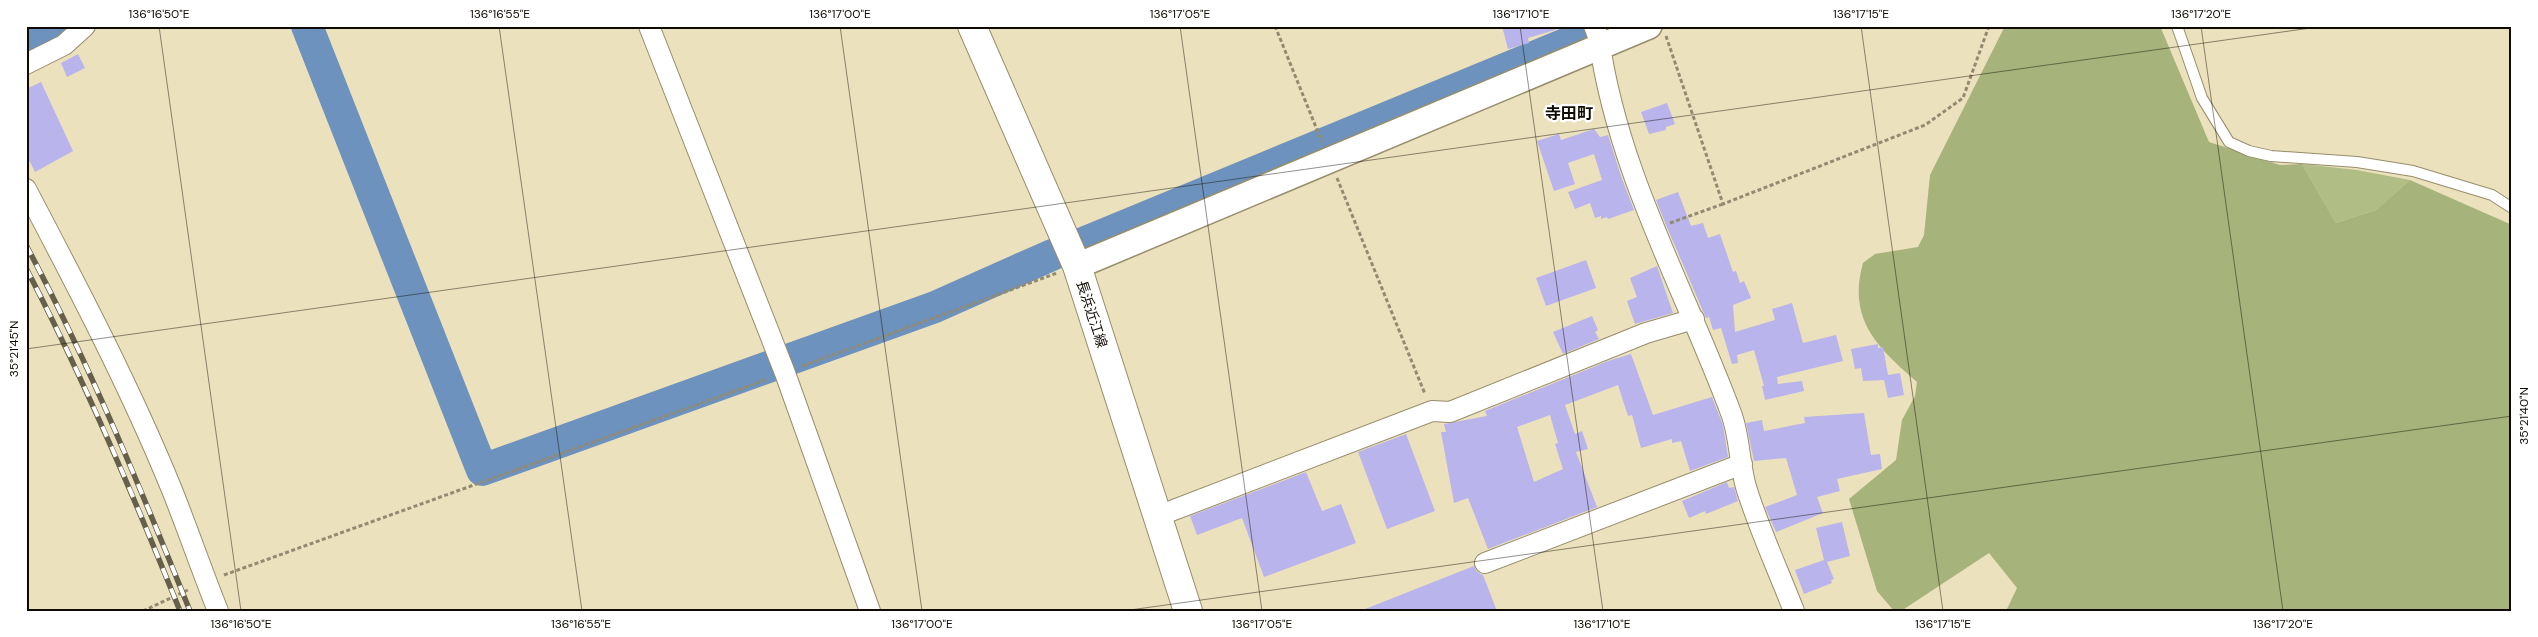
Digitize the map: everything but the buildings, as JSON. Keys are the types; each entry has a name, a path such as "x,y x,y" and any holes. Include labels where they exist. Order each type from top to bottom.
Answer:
{"main road":[{"name":"長浜近江線","path":"972,26 1077,266 1188,611"}],"street":[{"path":"26,76 42,67 85,26"},
{"path":"648,26 782,365 870,611"},
{"path":"1077,266 1330,160 1597,38 1649,26"},
{"path":"1597,38 1617,124 1653,229 1694,319 1732,415 1746,486 1794,611"},
{"path":"26,64 64,45"},
{"path":"26,189 72,277 145,431 171,489 218,611"},
{"path":"1158,516 1432,411 1450,412 1646,333 1694,319"},
{"path":"1485,564 1742,464"}],"lane":[{"path":"2177,26 2202,98 2229,142 2249,151 2271,156 2356,162 2413,171 2492,195 2512,208"}],"path":[{"path":"1275,26 1319,134"},
{"path":"1663,26 1723,204"},
{"path":"1653,229 1723,204 1925,125 1963,98 1989,26"},
{"path":"1330,160 1432,411"},
{"path":"143,611 206,582 782,365 1077,266"}],"green space":[{"path":"2005,26 2160,26 2209,142 2280,165 2302,164 2336,223 2376,210 2410,180 2512,225 2512,611 2006,611 2017,588 1989,553 1901,611 1894,611 1877,591 1849,499 1896,460 1902,420 1915,396 1917,382 1890,357 1869,331 1859,301 1859,283 1863,263 1875,254 1918,247 1924,235 1930,175"},
{"path":"2302,164 2357,170 2410,180 2376,210 2336,223"}],"waterway":[{"path":"26,46 55,26"},
{"path":"307,26 482,470 935,307 1052,255"},
{"path":"1083,243 1609,26"}],"railway":[{"path":"26,245 92,380 133,472 190,611"},
{"path":"26,268 68,352 107,437 180,611"}],"district":[{"name":"寺田町","path":"1569,113"}]}
